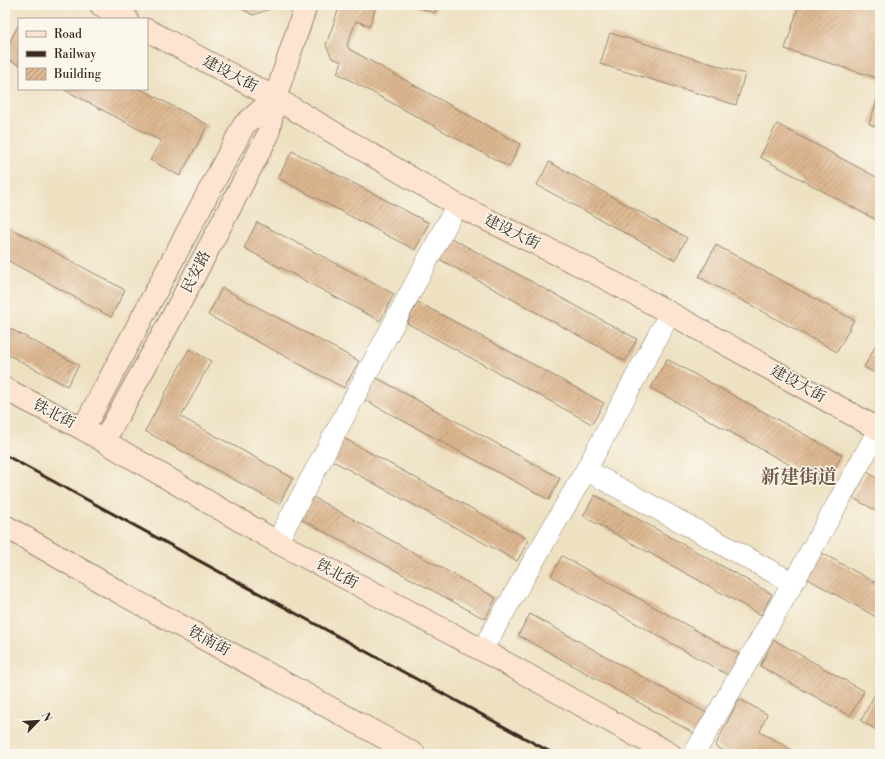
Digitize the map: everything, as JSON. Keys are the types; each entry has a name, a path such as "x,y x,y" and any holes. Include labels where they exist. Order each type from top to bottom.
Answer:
{"street":[{"path":"101,5 125,18"},
{"name":"民安路","path":"104,441 174,314 268,134 275,98 306,5"},
{"name":"建设大街","path":"148,31 275,98 457,205 588,269 879,430"},
{"name":"民安路","path":"82,429 244,125 275,98"},
{"path":"277,542 457,205"},
{"path":"482,650 586,470 670,313"},
{"name":"铁北街","path":"5,389 104,441 277,542 482,650 670,754"},
{"path":"694,754 879,430"},
{"path":"586,470 793,583"},
{"name":"铁南街","path":"5,526 118,592 414,754"}],"building":[{"path":"235,5 272,5 270,9 253,15"},
{"path":"340,5 376,5 370,26 356,21 347,45 349,49 520,144 509,167 337,73 342,62 332,58 326,45"},
{"path":"411,5 437,5 435,13"},
{"path":"799,5 880,5 880,79 785,49"},
{"path":"18,26 18,64 5,58 5,51"},
{"path":"610,33 745,74 736,105 600,64"},
{"path":"65,90 143,90 208,125 180,176 150,160 161,141"},
{"path":"880,92 880,128 869,124"},
{"path":"777,124 880,179 880,222 760,157"},
{"path":"292,151 429,223 415,250 278,178"},
{"path":"549,162 687,238 675,260 537,185"},
{"path":"257,222 394,294 380,321 244,248"},
{"path":"5,225 125,290 111,317 5,259"},
{"path":"451,238 637,339 625,361 439,259"},
{"path":"716,245 854,320 837,352 699,277"},
{"path":"222,288 359,361 344,388 208,315"},
{"path":"418,302 604,403 592,424 407,323"},
{"path":"5,326 79,365 67,386 5,353"},
{"path":"877,343 880,344 880,376 864,367"},
{"path":"189,349 211,361 181,417 293,478 279,504 145,431"},
{"path":"667,359 842,455 826,485 651,388"},
{"path":"375,377 560,478 549,500 363,399"},
{"path":"343,438 529,540 517,561 331,460"},
{"path":"867,472 880,480 880,513 853,498"},
{"path":"595,495 772,594 761,615 583,516"},
{"path":"311,496 496,598 485,619 299,518"},
{"path":"820,552 880,585 880,619 806,578"},
{"path":"562,556 739,654 728,675 551,576"},
{"path":"530,614 707,713 695,734 518,635"},
{"path":"774,640 864,691 850,716 760,666"},
{"path":"875,694 880,697 880,732 861,721"},
{"path":"739,699 767,714 760,732 799,754 730,754 715,746"}],"railway":[{"path":"5,455 554,754"}],"district":[{"name":"新建街道","path":"799,477"}]}
